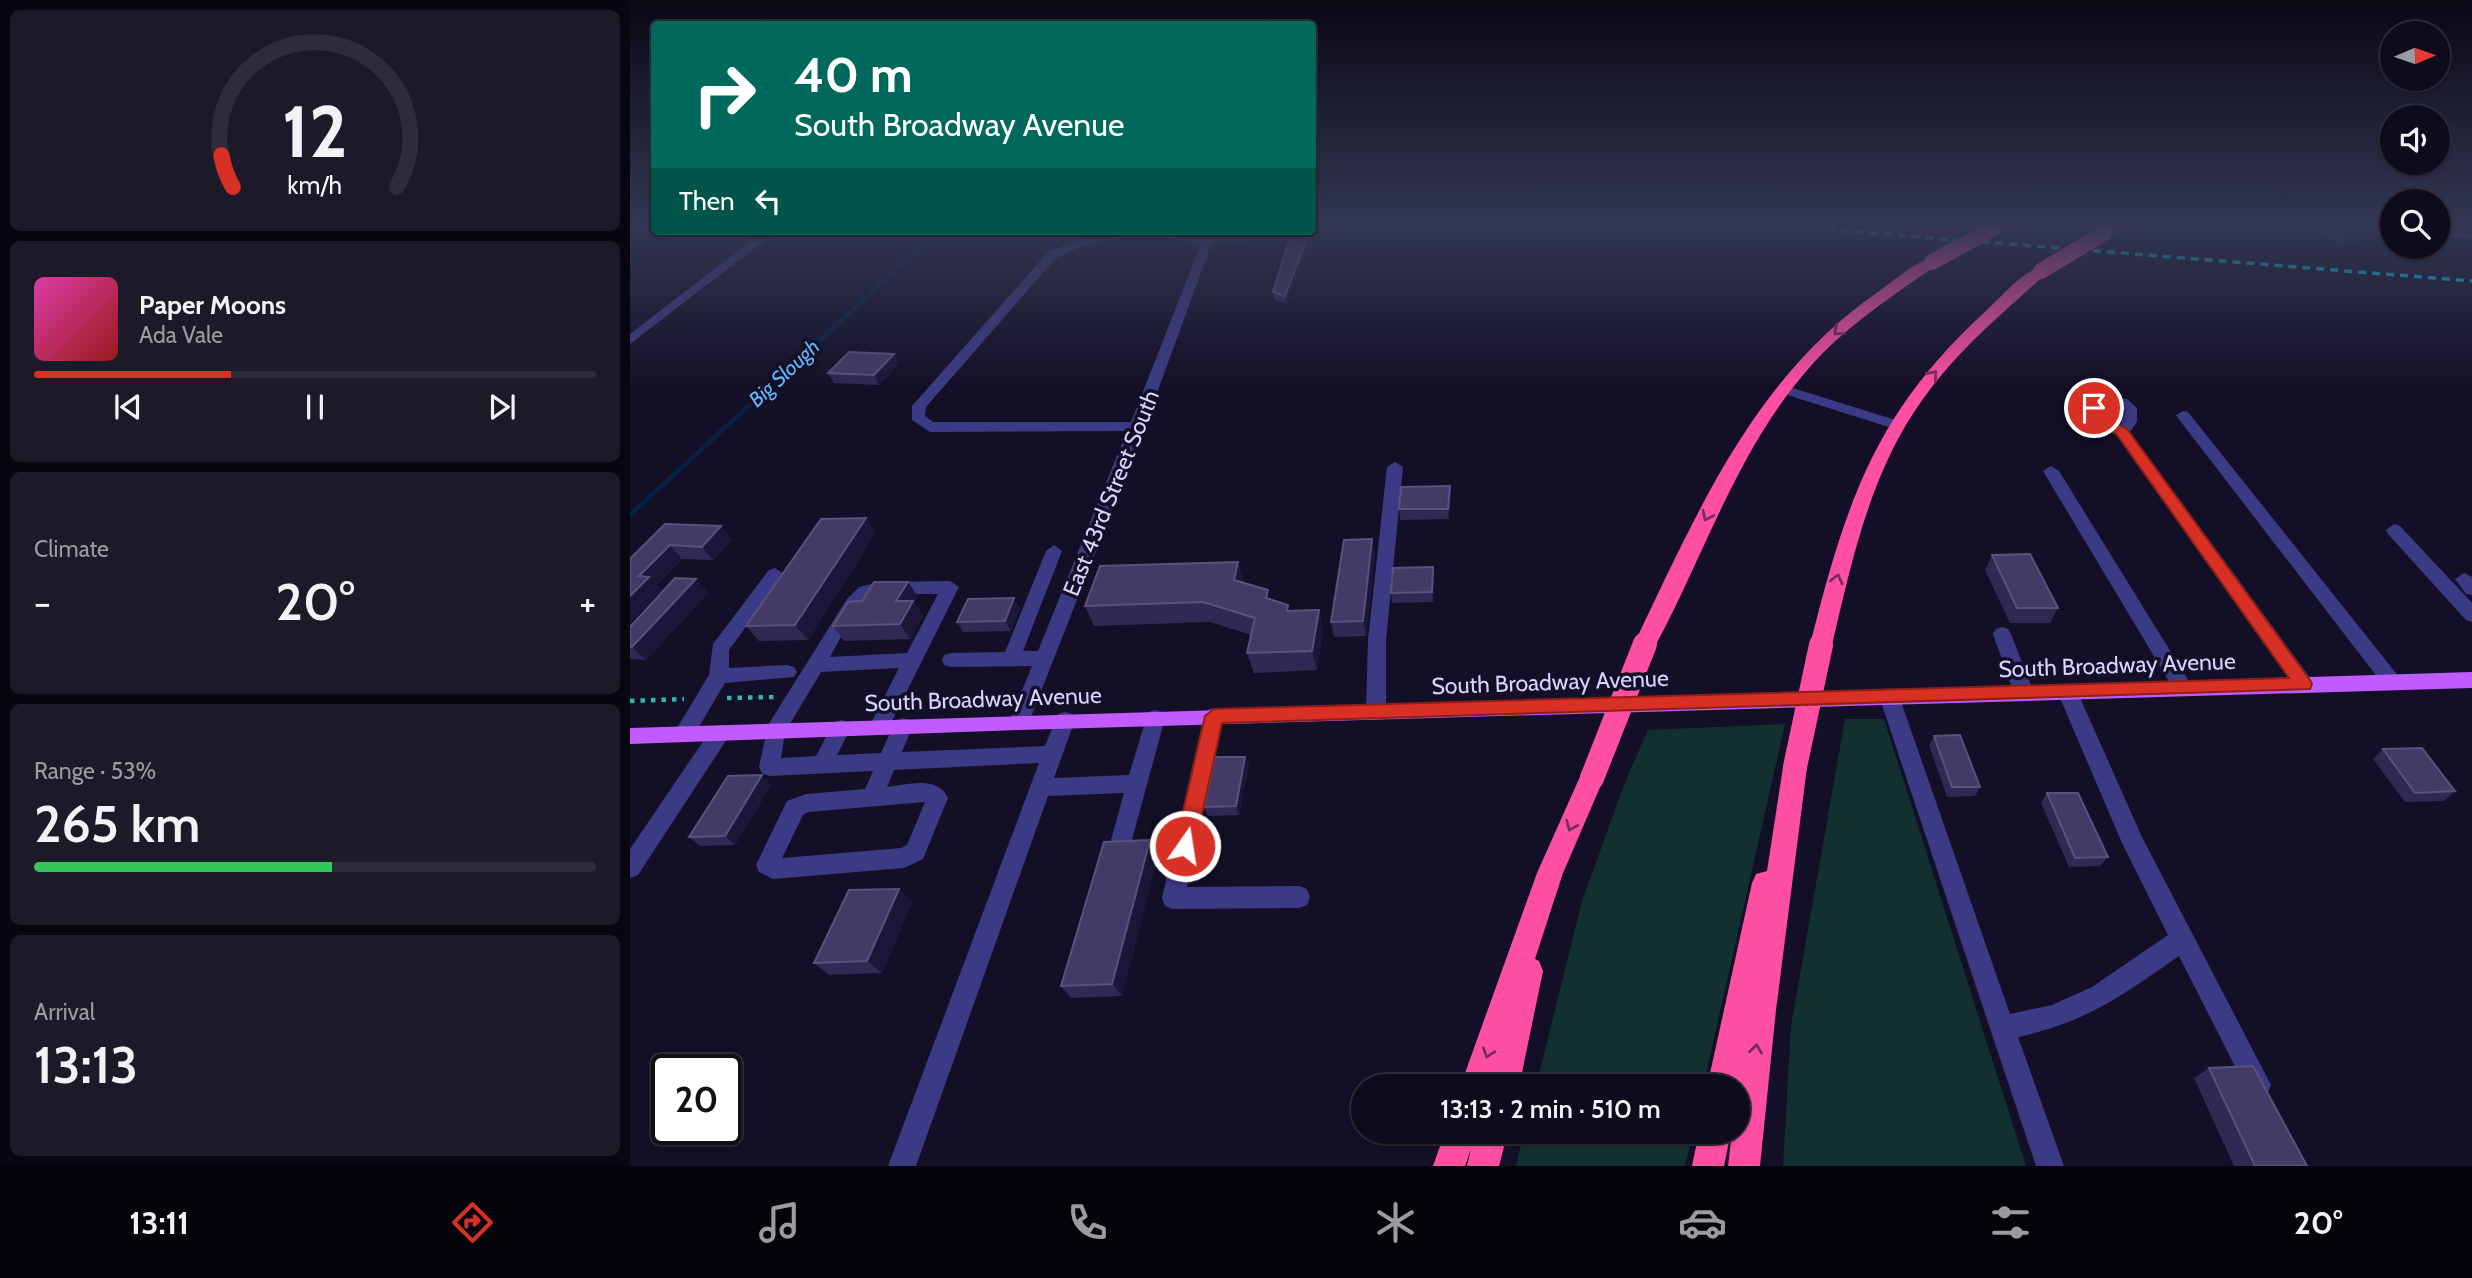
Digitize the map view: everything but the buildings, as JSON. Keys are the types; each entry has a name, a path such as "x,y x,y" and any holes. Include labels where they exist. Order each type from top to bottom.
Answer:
{"highway":[{"path":"1480,1074 1550,873 1592,778 1644,644 1718,492 1754,430 1783,389 1835,332 1908,279"},
{"path":"1726,1074 1749,954 1795,767 1821,645 1844,552 1870,482 1897,425 1928,380 1987,318 2031,279"},
{"path":"1744,1166 1761,1010 1795,767"},
{"path":"1506,1074 1550,873"},
{"path":"1449,1166 1457,1144"},
{"path":"1483,1166 1489,1144"},
{"path":"1708,1166 1713,1144"}],"main road":[{"name":"South Broadway Avenue","path":"630,736 1065,720 2472,680"}],"street":[{"path":"630,340 709,279"},
{"path":"1030,279 919,406 917,417 930,427 1138,426"},
{"name":"East 43rd Street South","path":"1019,722 1194,279"},
{"path":"1783,389 1897,425"},
{"path":"2183,415 2392,682"},
{"path":"2122,432 2304,684"},
{"path":"1376,712 1377,640 1395,467"},
{"path":"2051,471 2182,688"},
{"path":"2394,530 2472,615"},
{"path":"1011,659 1054,551"},
{"path":"684,734 719,676 720,649 775,574"},
{"path":"878,727 950,587 880,588 865,592 853,604 775,731 769,766 1053,754"},
{"path":"2002,634 2024,693"},
{"path":"951,660 1044,658"},
{"path":"816,665 913,660"},
{"path":"719,676 788,673"},
{"path":"2067,691 2133,843 2267,1103"},
{"path":"1889,696 2050,1166"},
{"path":"1214,716 1173,898 1299,897"},
{"path":"1122,840 1156,718"},
{"path":"902,1166 1065,720"},
{"path":"872,798 903,726"},
{"path":"822,764 841,729"},
{"path":"630,868 720,733"},
{"path":"1041,787 1137,784"},
{"path":"932,792 937,798 915,852 904,858 773,869 768,865 795,808 806,803 872,798 932,792"},
{"path":"2002,1028 2053,1017 2101,996 2184,938"}],"green space":[{"path":"1845,719 1884,719 2026,1166 1783,1166 1791,1026"},
{"path":"1785,724 1706,1074 1539,1074 1582,901 1625,782 1648,730"},
{"path":"1521,1144 1690,1144 1685,1166 1516,1166"}],"waterway":[{"name":"Big Slough","path":"765,391 886,279"},
{"name":"Big Slough","path":"630,515 767,389"}],"railway":[{"path":"2452,279 2472,281"}],"route":[{"path":"1185,846 1214,716 2304,684 2122,432 2107,423 2094,408"}]}
